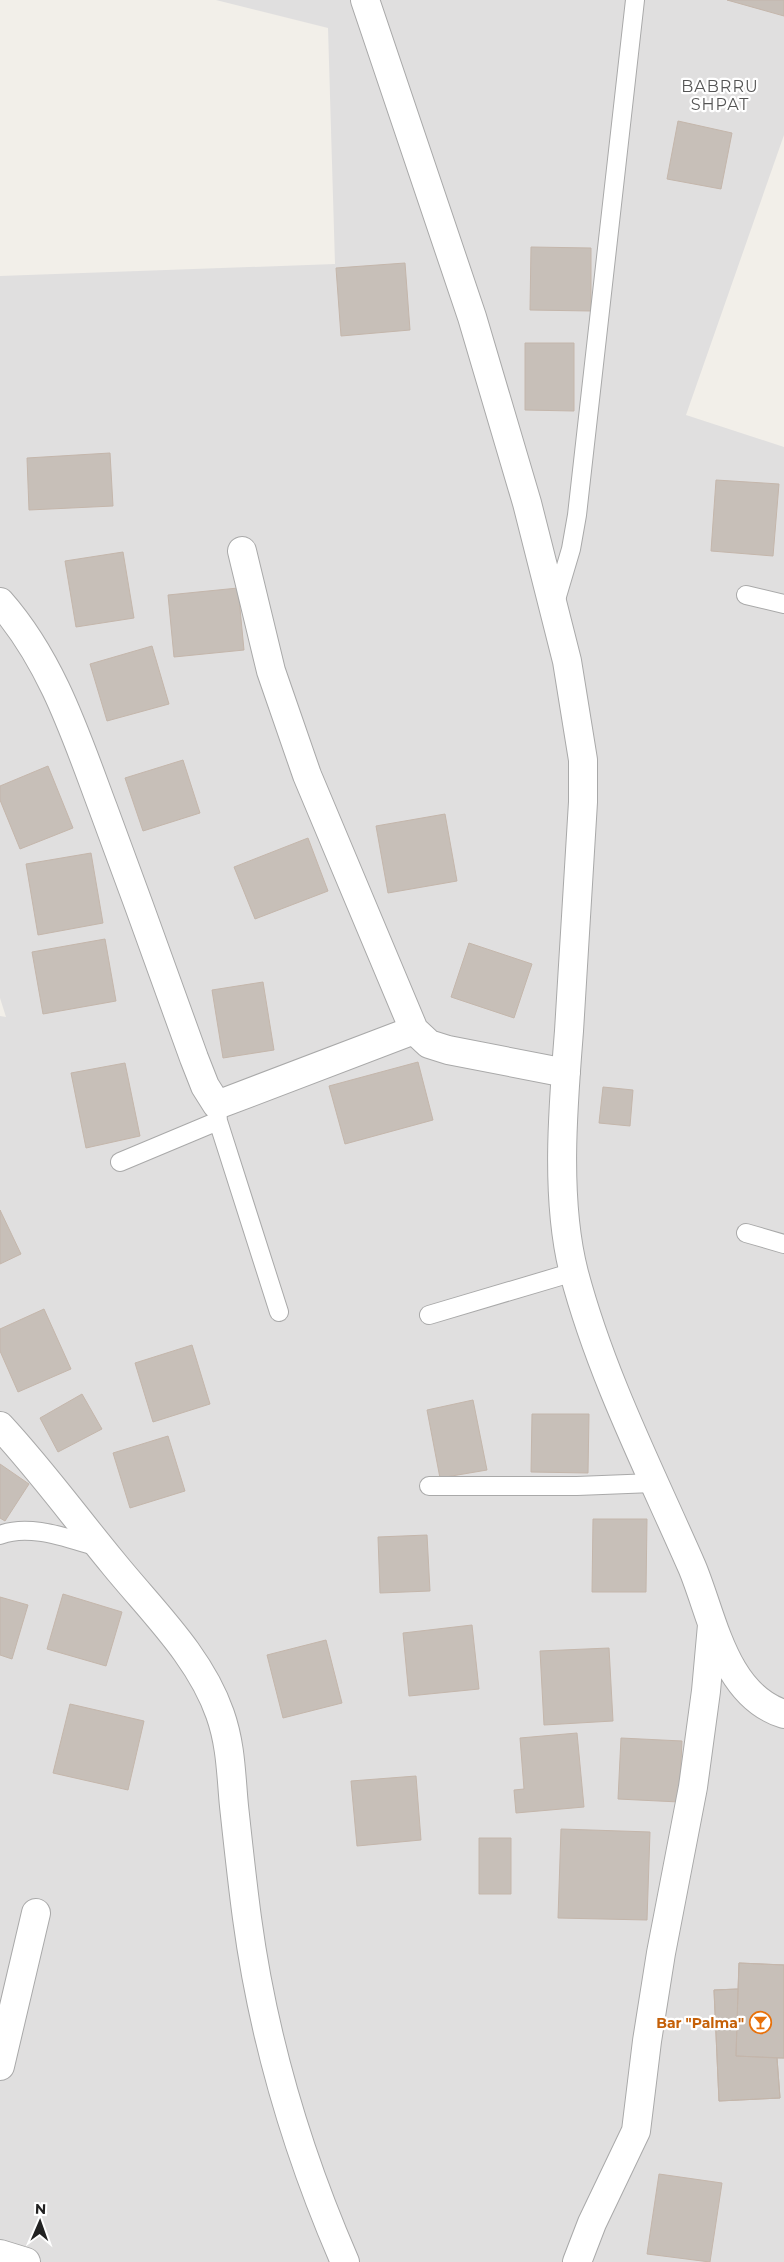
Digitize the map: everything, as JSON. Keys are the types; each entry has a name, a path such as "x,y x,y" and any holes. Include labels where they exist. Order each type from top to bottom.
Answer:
{"street":[{"path":"366,0 472,317 554,605 576,711 583,760 583,802 562,1149 565,1211 574,1272 597,1344 653,1483 692,1569 712,1623 732,1667 745,1688 760,1703 784,1714"},
{"path":"242,552 271,671 307,776 414,1030 429,1044 448,1050 566,1073"},
{"path":"0,602 35,650 58,692 133,889 194,1058 217,1113 414,1030"},
{"path":"0,1426 200,1672 220,1714 230,1753 247,1918 261,2002 290,2117 316,2196 345,2262"},
{"path":"577,2262 592,2223 636,2131 647,2041 661,1953 694,1787 712,1623"},
{"path":"0,2066 36,1913"},
{"path":"0,2254 26,2262"}],"lane":[{"path":"554,605 571,550 577,515 635,0"},
{"path":"746,595 784,604"},
{"path":"120,1162 217,1113 279,1312"},
{"path":"746,1233 784,1244"},
{"path":"429,1315 574,1272"},
{"path":"429,1486 577,1486 653,1483"},
{"path":"0,1535 11,1531 43,1533 99,1547"}],"shaded area":[{"path":"216,0 784,0 784,135 686,415 784,447 784,2262 0,2262 0,1016 6,1017 0,998 0,276 335,264 328,28"}],"building":[{"path":"727,0 784,0 784,16"},
{"path":"678,121 732,133 721,189 667,179"},
{"path":"531,247 591,248 591,311 530,310"},
{"path":"405,263 410,330 341,336 336,268"},
{"path":"525,343 574,343 574,411 525,410"},
{"path":"110,453 113,506 29,510 27,458"},
{"path":"716,480 779,484 773,556 711,551"},
{"path":"123,552 134,618 76,627 65,561"},
{"path":"238,588 244,650 174,657 168,595"},
{"path":"152,646 169,704 107,721 90,664"},
{"path":"183,760 200,813 143,831 125,778"},
{"path":"48,766 73,828 20,849 0,800 0,786"},
{"path":"445,814 457,881 388,893 376,826"},
{"path":"308,838 328,891 255,919 234,867"},
{"path":"91,853 103,923 38,935 26,864"},
{"path":"105,939 116,1001 43,1014 32,952"},
{"path":"469,943 532,964 514,1018 451,997"},
{"path":"263,982 274,1050 223,1058 212,990"},
{"path":"418,1062 433,1120 345,1144 329,1086"},
{"path":"125,1063 140,1136 86,1148 71,1073"},
{"path":"603,1087 633,1090 630,1126 599,1123"},
{"path":"0,1210 21,1254 0,1264"},
{"path":"44,1309 71,1369 18,1392 0,1351 0,1329"},
{"path":"192,1345 210,1404 153,1422 135,1363"},
{"path":"82,1394 102,1429 58,1452 40,1418"},
{"path":"473,1400 487,1470 440,1478 427,1410"},
{"path":"532,1414 589,1414 588,1473 531,1472"},
{"path":"168,1436 185,1491 130,1508 113,1453"},
{"path":"0,1464 29,1484 5,1521 0,1518"},
{"path":"593,1519 647,1519 646,1592 592,1592"},
{"path":"427,1535 430,1591 380,1593 378,1537"},
{"path":"63,1594 122,1612 106,1666 47,1649"},
{"path":"0,1597 28,1605 12,1659 0,1655"},
{"path":"472,1625 479,1689 409,1696 403,1633"},
{"path":"326,1640 342,1703 283,1718 267,1655"},
{"path":"609,1648 613,1721 544,1725 540,1651"},
{"path":"70,1704 144,1721 128,1790 53,1773"},
{"path":"577,1733 584,1807 516,1813 514,1790 524,1789 520,1738"},
{"path":"621,1738 682,1741 679,1802 618,1799"},
{"path":"416,1776 421,1840 357,1846 351,1781"},
{"path":"561,1829 650,1832 647,1920 558,1918"},
{"path":"479,1838 511,1838 511,1894 479,1894"},
{"path":"739,1963 784,1965 784,2058 777,2058 780,2098 719,2101 714,1990 738,1989"},
{"name":"Bar \"Palma\"","path":"739,1963 784,1965 784,2058 736,2056"},
{"path":"738,1989 736,2056 777,2058 780,2098 719,2101 714,1990"},
{"path":"659,2174 722,2183 710,2262 647,2254"}],"place":[{"name":"Bar \"Palma\"","path":"760,2023"}],"district":[{"name":"BABRRU SHPAT","path":"720,95"}]}
